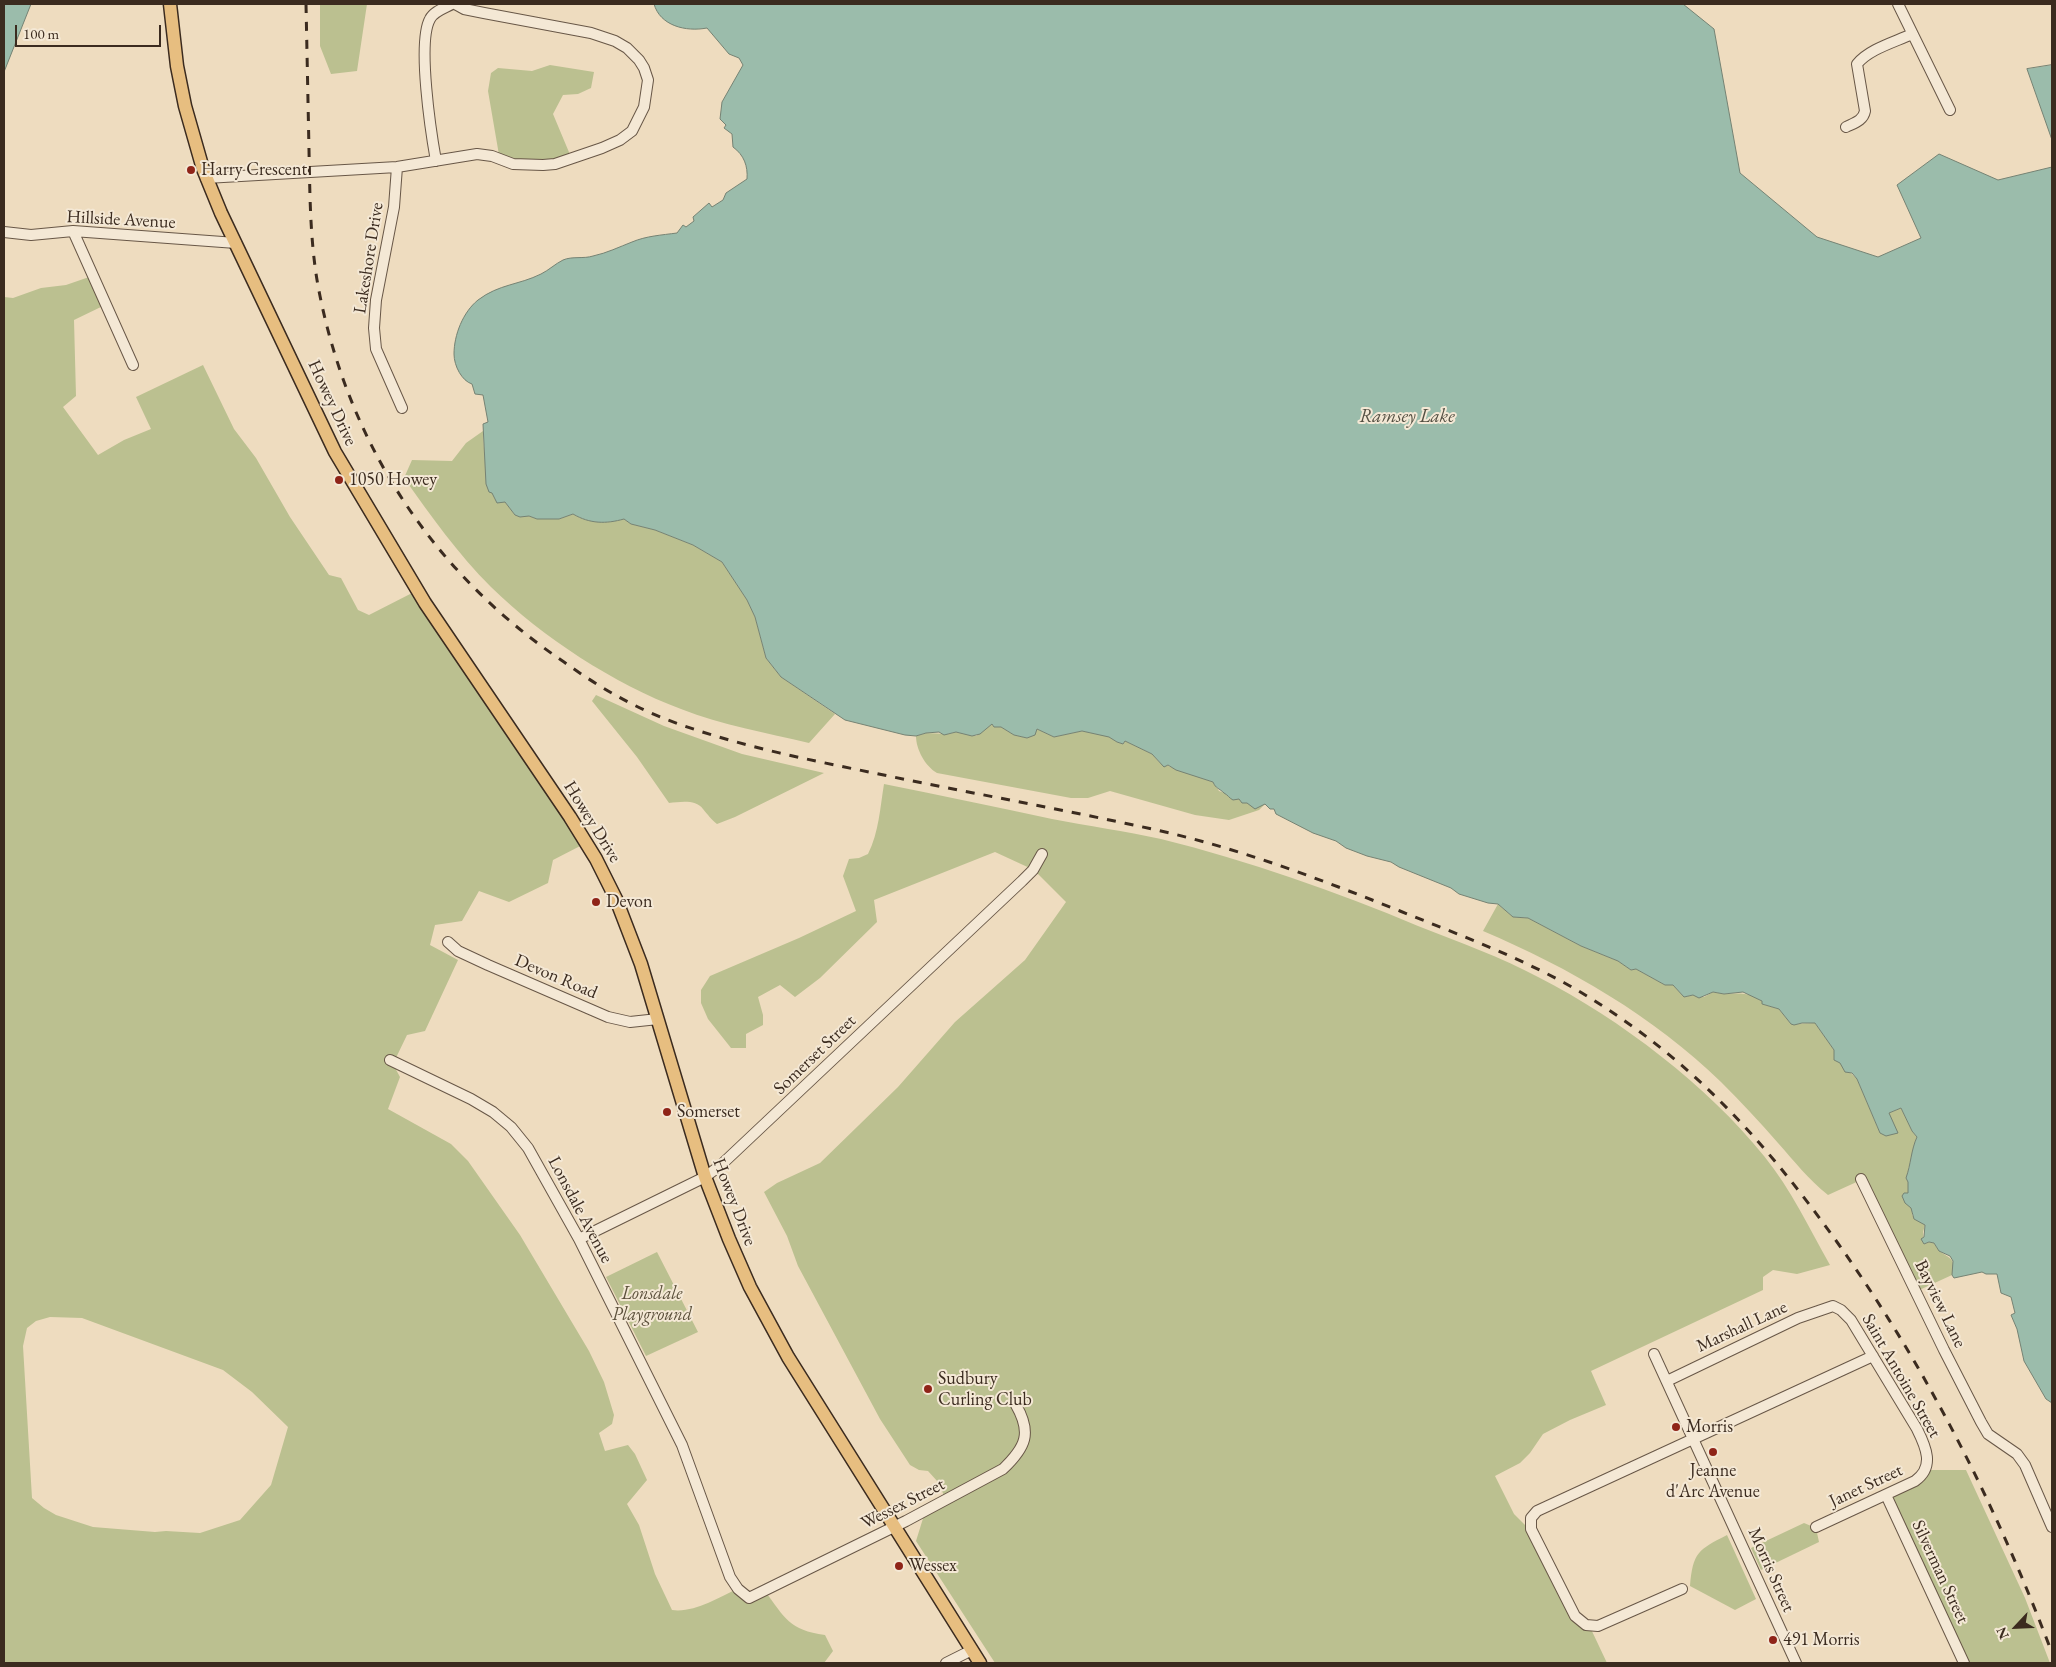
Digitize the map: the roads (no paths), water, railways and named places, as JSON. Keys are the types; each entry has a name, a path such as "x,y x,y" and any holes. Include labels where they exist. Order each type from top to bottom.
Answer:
{"main road":[{"name":"Howey Drive","path":"170,4 177,66 185,106 192,136 206,178 336,452 367,508 425,603 565,809 596,860 631,935 705,1177 729,1239 765,1316 788,1357 980,1663"}],"street":[{"path":"206,178 397,167 436,161 477,154 492,156 513,164 532,166 555,164 620,140 632,131 644,107 647,93 648,80 644,68 627,48 615,41 591,32 464,9 454,4 434,14 430,19 426,41 426,79 436,161"},
{"path":"1898,4 1950,110"},
{"path":"1846,127 1864,117 1865,111 1857,64 1862,58 1871,53 1912,34"},
{"name":"Lakeshore Drive","path":"397,167 394,207 376,300 374,328 376,349 402,408"},
{"name":"Hillside Avenue","path":"4,232 30,235 73,232 236,243"},
{"path":"73,232 133,365"},
{"name":"Somerset Street","path":"579,1239 705,1177 731,1157 1022,881 1033,870 1042,854"},
{"name":"Devon Road","path":"448,942 458,950 488,965 608,1017 630,1022 658,1019"},
{"name":"Lonsdale Avenue","path":"390,1060 471,1098 493,1112 511,1127 528,1148 579,1239 682,1445 730,1577 738,1589 750,1598"},
{"name":"Bayview Lane","path":"1862,1179 1944,1350 1981,1422 1988,1434 2017,1454 2025,1465 2052,1527"},
{"name":"Saint Antoine Street","path":"1833,1306 1841,1310 1851,1320 1924,1443 1928,1460 1926,1470"},
{"name":"Marshall Lane","path":"1666,1381 1798,1318 1833,1306"},
{"name":"Morris Street","path":"1654,1354 1796,1663"},
{"path":"1682,1589 1598,1626 1586,1625 1575,1616 1531,1529 1531,1518 1537,1511 1874,1356"},
{"name":"Wessex Street","path":"750,1598 894,1527 1004,1469 1015,1458 1026,1433 1025,1421 1016,1405"},
{"name":"Janet Street","path":"1816,1527 1915,1481 1926,1470"},
{"name":"Silverman Street","path":"1886,1495 1964,1663"},
{"path":"946,1663 972,1650"}],"water":[{"path":"4,4 31,4 4,72"},
{"name":"Ramsey Lake","path":"654,4 1683,4 1714,29 1740,173 1817,237 1878,257 1921,238 1897,185 1939,154 1998,180 2052,167 2052,1403 2046,1399 2024,1361 2017,1329 2011,1315 2015,1313 2011,1297 2001,1293 1997,1274 1982,1272 1954,1278 1952,1275 1953,1261 1950,1256 1939,1251 1934,1243 1924,1244 1921,1239 1924,1237 1925,1225 1914,1219 1911,1208 1905,1203 1902,1196 1904,1193 1908,1193 1906,1178 1917,1137 1901,1108 1889,1113 1898,1133 1886,1136 1880,1133 1857,1079 1852,1073 1845,1072 1840,1063 1834,1060 1834,1050 1815,1023 1791,1024 1779,1009 1762,1004 1762,1001 1743,992 1724,994 1713,992 1699,998 1693,995 1684,997 1673,985 1665,985 1636,969 1631,970 1618,961 1581,946 1528,918 1513,917 1498,904 1488,903 1459,894 1451,888 1391,862 1346,848 1336,841 1313,833 1276,814 1274,809 1270,809 1265,804 1255,809 1247,803 1242,803 1239,799 1233,800 1216,787 1213,782 1176,770 1168,765 1164,767 1152,754 1125,741 1123,744 1109,737 1082,731 1054,737 1037,729 1035,735 1027,738 1014,735 1001,727 994,727 992,724 980,734 972,736 956,732 944,735 939,732 916,736 845,720 781,677 766,658 755,617 747,600 722,562 693,545 655,530 631,524 624,519 598,522 586,520 573,514 559,519 520,517 515,515 505,502 497,503 486,484 483,424 488,422 483,395 475,394 472,384 465,380 459,372 454,359 454,347 460,324 468,311 478,300 486,295 541,274 563,260 589,257 608,252 643,238 677,233 683,225 686,227 694,221 693,217 709,203 712,207 723,200 726,193 747,179 744,161 733,147 732,134 724,128 726,125 720,119 722,102 743,65 739,58 729,54 707,28 691,29 675,26 662,18"},
{"path":"2052,65 2052,140 2027,69"}],"railway":[{"path":"306,4 312,242 320,296 334,352 353,405 377,456 405,503 438,548 476,589 518,628 576,671 627,702 668,720 718,737 770,751 1161,831 1253,856 1341,888 1493,949 1538,969 1582,993 1621,1018 1691,1074 1753,1135 1809,1204 1870,1290 1901,1339 1958,1440 2008,1545 2052,1653"}],"place":[{"name":"Harry Crescent","path":"191,170"},
{"name":"1050 Howey","path":"339,480"},
{"name":"Devon","path":"596,902"},
{"name":"Somerset","path":"667,1112"},
{"name":"Sudbury Curling Club","path":"928,1389"},
{"name":"Morris","path":"1676,1427"},
{"name":"Jeanne d'Arc Avenue","path":"1713,1452"},
{"name":"Wessex","path":"899,1566"},
{"name":"491 Morris","path":"1773,1640"}],"park label":[{"name":"Lonsdale Playground","path":"652,1304"}]}
